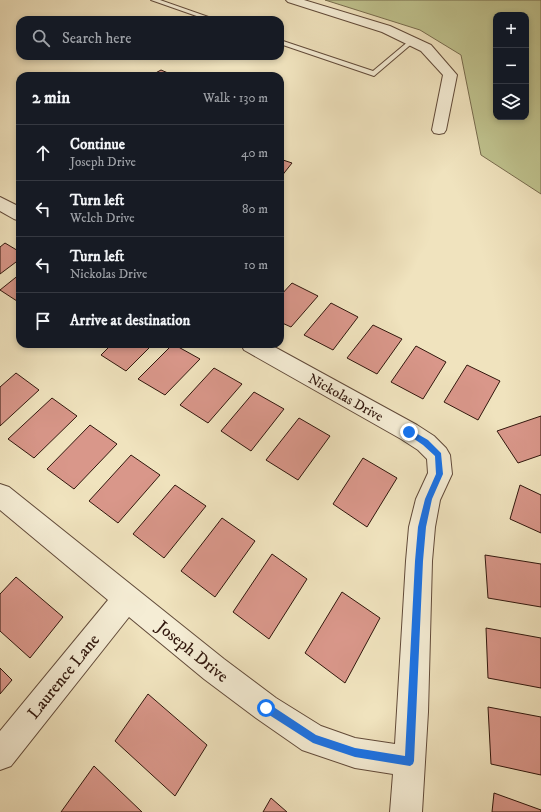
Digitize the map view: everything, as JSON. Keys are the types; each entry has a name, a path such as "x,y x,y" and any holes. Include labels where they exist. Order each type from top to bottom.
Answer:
{"street":[{"path":"292,0 386,29 426,48 450,75 439,130"},
{"path":"0,203 16,213"},
{"name":"Nickolas Drive","path":"258,348 409,432 426,443 438,455 440,474 428,499 422,527 419,561 410,761"},
{"name":"Joseph Drive","path":"0,495 226,677 266,708 313,739 355,753 410,761"},
{"name":"Laurence Lane","path":"0,755 127,598"},
{"path":"406,812 410,761"}],"lane":[{"path":"154,0 202,16"},
{"path":"284,43 374,74 412,41"}],"green space":[{"path":"325,0 541,0 541,194 481,155 461,55 420,30"}],"building":[{"path":"284,160 292,163 284,173"},
{"path":"5,243 16,250 16,262 0,274 0,247"},
{"path":"16,277 16,300 0,290"},
{"path":"292,283 318,296 291,327 284,324 284,292"},
{"path":"331,303 358,317 333,350 304,335"},
{"path":"373,325 402,339 377,374 347,358"},
{"path":"416,346 446,362 423,399 391,382"},
{"path":"108,348 149,348 126,371 101,355"},
{"path":"169,348 180,348 200,359 165,395 138,379"},
{"path":"467,365 500,381 478,420 444,402"},
{"path":"214,368 242,384 208,423 180,405"},
{"path":"16,373 39,390 0,426 0,387"},
{"path":"254,392 284,409 251,451 221,431"},
{"path":"52,398 77,416 34,458 8,439"},
{"path":"541,416 541,455 518,463 497,431"},
{"path":"299,418 330,436 298,480 266,460"},
{"path":"90,425 117,444 74,489 47,469"},
{"path":"131,455 160,475 118,523 89,501"},
{"path":"363,458 397,478 367,527 333,504"},
{"path":"175,485 206,506 164,558 133,534"},
{"path":"520,485 541,495 541,533 510,519"},
{"path":"222,518 255,541 215,597 181,571"},
{"path":"272,554 307,579 269,639 233,612"},
{"path":"485,555 541,564 541,607 488,598"},
{"path":"16,577 63,617 30,658 0,631 0,594"},
{"path":"342,592 380,618 345,683 305,653"},
{"path":"486,628 541,638 541,688 488,678"},
{"path":"0,668 12,680 0,694"},
{"path":"148,694 207,745 175,796 115,741"},
{"path":"488,707 541,717 541,775 491,764"},
{"path":"94,766 142,812 61,812"},
{"path":"494,793 541,810 541,812 492,812"},
{"path":"271,798 287,812 263,812"}],"route":[{"path":"266,708 313,739 355,753 410,761 419,561 422,527 428,499 440,474 438,455 426,443 409,432"}]}
